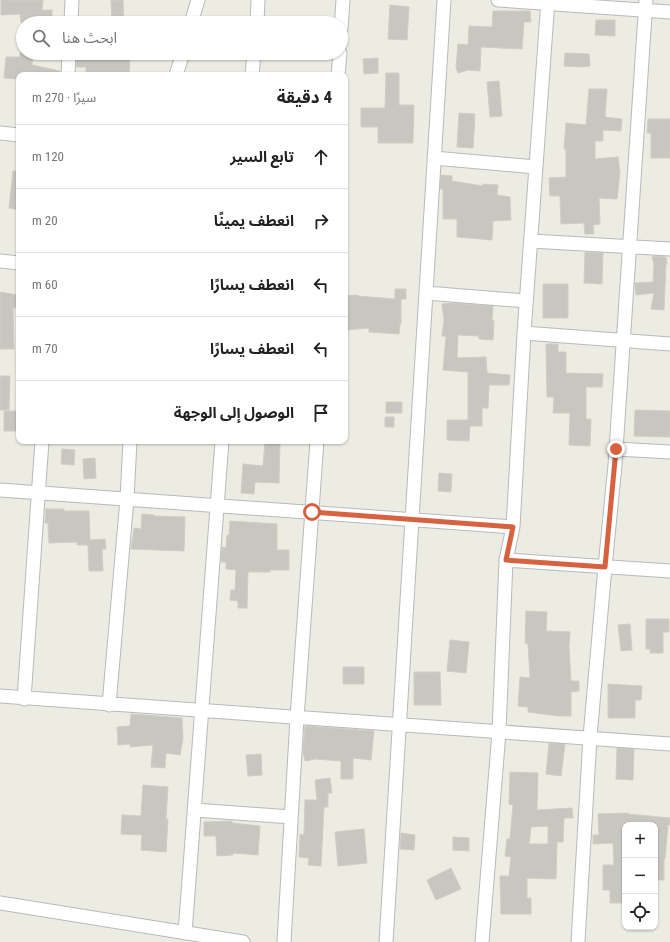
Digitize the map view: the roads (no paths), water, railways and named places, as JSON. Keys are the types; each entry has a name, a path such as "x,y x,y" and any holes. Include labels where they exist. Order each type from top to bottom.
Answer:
{"street":[{"path":"71,16 72,0"},
{"path":"193,16 198,0"},
{"path":"257,16 258,0"},
{"path":"342,16 343,0"},
{"path":"386,942 444,0"},
{"path":"498,0 646,5 670,12"},
{"path":"482,942 499,732 506,560 513,527 526,301 548,2"},
{"path":"578,942 590,737 616,449 646,5"},
{"path":"68,72 69,60"},
{"path":"177,72 180,60"},
{"path":"252,72 253,60"},
{"path":"338,72 339,60"},
{"path":"0,133 16,135"},
{"path":"434,158 536,167"},
{"path":"531,241 670,249"},
{"path":"0,261 16,263"},
{"path":"426,293 526,301"},
{"path":"524,333 670,344"},
{"path":"24,699 42,444"},
{"path":"109,705 127,499 130,444"},
{"path":"185,932 203,712 222,444"},
{"path":"284,942 297,718 317,444"},
{"path":"616,449 670,452"},
{"path":"0,490 513,527"},
{"path":"506,560 670,571"},
{"path":"0,696 203,712 590,737 670,744"},
{"path":"195,810 291,817"},
{"path":"0,903 243,942"}]}
